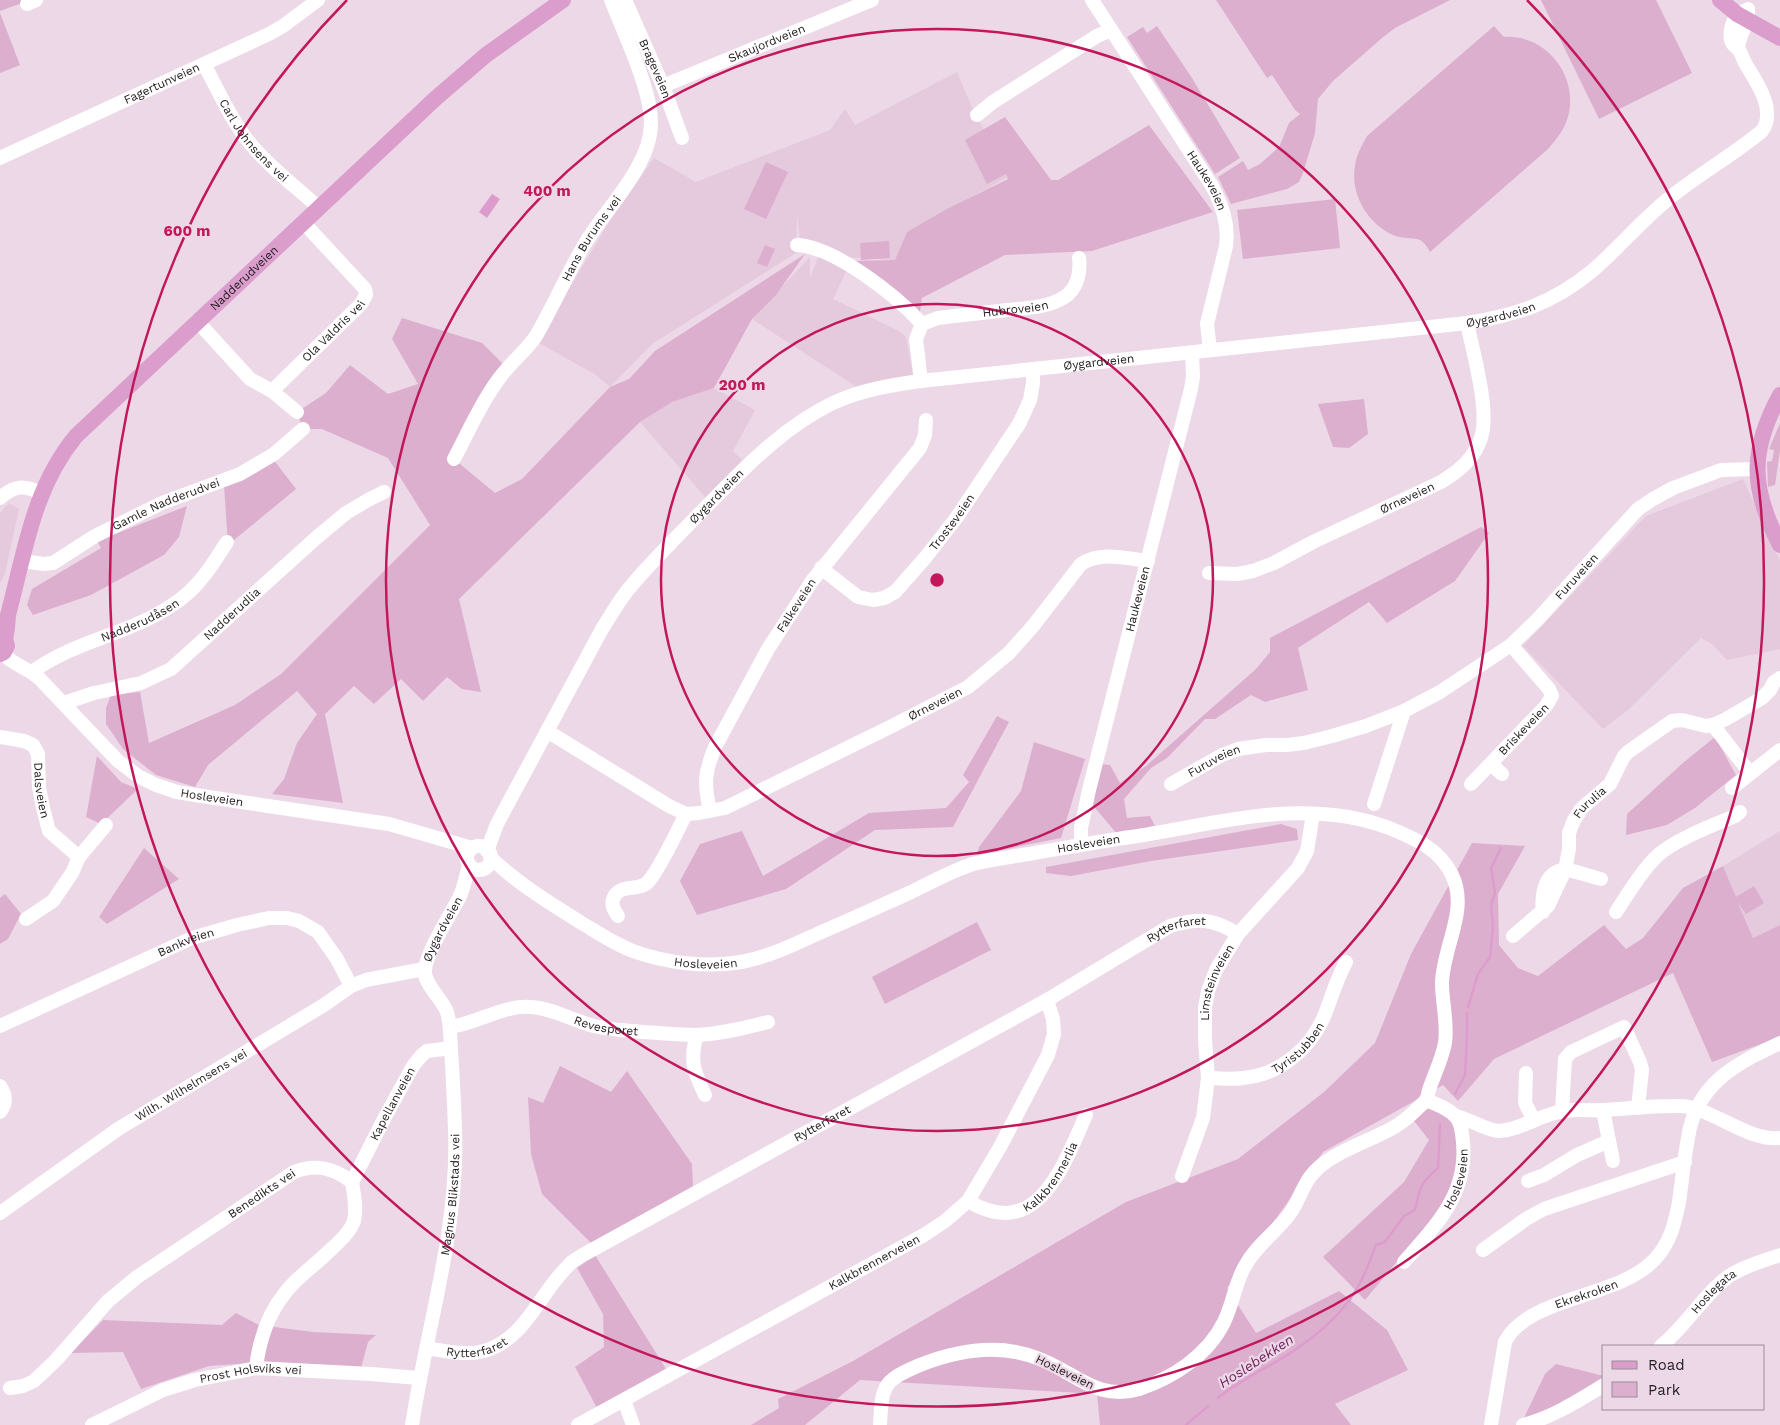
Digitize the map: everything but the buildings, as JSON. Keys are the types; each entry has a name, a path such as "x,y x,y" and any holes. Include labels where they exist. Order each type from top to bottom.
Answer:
{"main road":[{"name":"Nadderudveien","path":"2,640 33,516 58,460 76,436 416,116 486,55 563,0"},
{"path":"1720,0 1742,11 1780,25"},
{"path":"1742,11 1780,38"},
{"path":"1780,395 1764,430 1756,469 1762,507 1780,545"}],"street":[{"name":"Fagertunveien","path":"0,158 283,26 318,0"},
{"name":"Hans Burums vei","path":"454,459 493,387 508,368 528,348 536,336 583,247 628,181 646,148 650,135 650,108 641,78 611,0"},
{"name":"Brageveien","path":"625,0 663,86 682,138"},
{"name":"Skaujordveien","path":"663,86 872,0"},
{"name":"Haukeveien","path":"1092,0 1221,202 1228,235 1207,324 1210,350"},
{"name":"Øygardveien","path":"425,974 433,947 478,858 602,629 621,598 764,449 797,424 834,403 874,390 921,381 1467,323 1512,314 1545,302 1592,272 1668,199 1762,131 1768,119 1765,103 1738,49 1733,46 1730,31 1742,11"},
{"path":"977,115 1009,92 1097,36 1111,30"},
{"name":"Carl Johnsens vei","path":"204,64 248,141 318,207"},
{"name":"Ola Valdris vei","path":"272,391 361,304 366,295 365,289 303,222"},
{"path":"797,245 806,245 825,253 871,279 922,324 916,339 921,381"},
{"name":"Hubroveien","path":"922,324 938,318 1047,306 1064,298 1072,290 1079,277 1080,267 1078,258"},
{"path":"197,321 250,379 272,391 297,412"},
{"name":"Ørneveien","path":"1209,573 1238,574 1253,571 1274,563 1313,542 1441,482 1455,474 1465,465 1481,438 1484,426 1479,386 1467,323"},
{"name":"Haukeveien","path":"1081,844 1081,828 1089,790 1192,389 1192,353"},
{"name":"Trosteveien","path":"821,568 858,597 873,600 884,598 896,592 957,517 1019,424 1030,400 1033,369"},
{"name":"Falkeveien","path":"710,811 705,776 715,747 768,649 821,568 920,448 925,435 926,420"},
{"name":"Gamle Nadderudvei","path":"22,561 44,564 52,562 95,536 162,503 240,474 274,454 303,429"},
{"name":"Furuveien","path":"1171,784 1222,755 1238,749 1304,743 1366,726 1404,711 1440,692 1511,645 1537,620 1638,509 1673,488 1721,470 1756,469"},
{"path":"3,491 20,487 32,488 42,493"},
{"name":"Nadderudlia","path":"64,703 94,693 141,683 171,669 346,513 384,492"},
{"name":"Nadderudåsen","path":"30,670 76,647 138,624 174,603 187,594 200,581 227,542"},
{"name":"Ørneveien","path":"686,814 725,808 748,798 968,687 1009,653 1033,626 1081,564 1090,558 1117,557 1148,561"},
{"name":"Hosleveien","path":"2,640 17,665 30,670 64,703 118,761 138,776 156,785 177,792 208,798 389,824 440,839 478,858 600,934 628,949 676,962 720,964 742,962 786,948 974,864 1263,814 1290,812 1353,818 1396,830 1435,852 1451,872 1459,899 1455,923 1445,954 1442,981 1446,1027 1445,1044 1426,1100 1397,1126 1333,1158 1321,1165 1312,1174 1292,1210 1255,1251 1244,1267 1225,1320 1214,1338 1195,1358 1172,1375 1136,1390 1122,1393 1108,1392 1092,1386 1037,1357 1013,1351 969,1350 923,1364 892,1378 886,1385 882,1397 880,1425"},
{"name":"Briskeveien","path":"1471,784 1546,706 1552,696 1549,689 1511,645"},
{"path":"1750,773 1713,725 1754,705 1770,690 1774,682 1780,678"},
{"path":"1374,804 1404,711"},
{"name":"Furulia","path":"1513,936 1543,912 1553,897 1565,870 1569,849 1569,833 1574,820 1582,808 1610,784 1624,756 1672,721 1682,720 1700,726 1713,725"},
{"path":"547,731 668,806 686,814 654,875 646,884 640,887 625,888 617,892 612,900 613,909 618,916"},
{"name":"Dalsveien","path":"0,737 24,741 33,745 38,754 39,787 49,831 79,857"},
{"path":"1732,788 1780,750"},
{"name":"Briskeveien","path":"1491,764 1502,774"},
{"path":"1616,912 1650,864 1661,852 1740,812"},
{"name":"Limsteinveien","path":"1182,1176 1204,1118 1208,1078 1204,1040 1205,1008 1208,991 1220,962 1238,934 1298,868 1307,851 1313,814"},
{"path":"26,919 53,901 72,873 79,857 106,825"},
{"path":"1565,870 1601,879"},
{"name":"Bankveien","path":"0,1026 192,938 237,924 269,918 286,918 299,921 318,932 337,959 351,986"},
{"name":"Rytterfaret","path":"427,1348 469,1352 484,1350 498,1344 516,1331 569,1265 581,1256 1047,1000 1170,926 1192,920 1212,922 1224,925 1238,934"},
{"name":"Tyristubben","path":"1208,1078 1244,1078 1260,1075 1289,1061 1313,1037 1323,1018 1336,980 1346,962"},
{"name":"Wilh. Wilhelmsens vei","path":"0,1213 118,1129 324,1005 351,986 366,980 392,976 412,979 425,974"},
{"name":"Magnus Blikstads vei","path":"412,1425 419,1378 427,1348 452,1213 456,1132 450,1027 444,1005 425,974"},
{"name":"Kalkbrennerveien","path":"578,1425 924,1235 968,1202 1000,1147 1048,1055 1054,1034 1053,1019 1047,1000"},
{"name":"Revesporet","path":"450,1027 519,1007 533,1007 589,1025 608,1029 697,1034 725,1032 768,1022"},
{"path":"1562,1111 1564,1062 1568,1055 1624,1027 1642,1070 1638,1108"},
{"path":"697,1034 693,1046 693,1068 705,1095"},
{"name":"Ekrekroken","path":"1491,1425 1505,1342 1511,1332 1527,1319 1544,1310 1636,1275 1655,1260 1671,1235 1676,1218 1688,1137 1696,1109 1706,1093 1724,1074 1744,1061 1780,1043"},
{"name":"Kapellanveien","path":"352,1182 413,1066 428,1051 451,1048"},
{"path":"1526,1074 1525,1103 1534,1120"},
{"path":"0,1086 5,1092 6,1099 4,1107 0,1112"},
{"path":"1426,1100 1456,1116 1468,1119 1485,1128 1498,1131 1514,1128 1562,1111 1680,1106 1696,1109 1760,1136 1780,1138"},
{"path":"1603,1110 1613,1161"},
{"name":"Kalkbrennerlia","path":"968,1202 982,1210 1004,1214 1023,1208 1040,1198 1049,1189 1061,1169 1086,1115"},
{"name":"Hosleveien","path":"1404,1262 1446,1213 1455,1195 1461,1177 1464,1151 1461,1126 1456,1116"},
{"path":"1528,1181 1544,1175 1577,1155 1609,1142"},
{"path":"1484,1250 1526,1219 1544,1209 1685,1162"},
{"name":"Benedikts vei","path":"10,1388 23,1386 34,1381 56,1360 108,1301 137,1277 294,1172 305,1167 325,1168 342,1174 352,1182"},
{"path":"256,1368 265,1328 284,1293 350,1230 356,1210 352,1182"},
{"name":"Hoslegata","path":"1662,1345 1674,1335 1716,1287 1730,1276 1742,1269 1780,1255"},
{"name":"Prost Holsviks vei","path":"92,1425 163,1390 194,1380 256,1368 419,1378"},
{"path":"1523,1425 1557,1413 1602,1386"},
{"path":"624,1400 633,1425"}],"shaded area":[{"path":"957,72 971,105 1008,177 907,232 895,260 837,257 800,239 797,214 796,253 652,344 610,387 596,375 537,342 614,214 654,158 696,182 830,130 845,109 855,125"},
{"path":"492,194 500,199 487,218 479,212"},
{"path":"819,255 847,270 833,299 899,331 906,337 914,380 863,391 752,319 810,257 810,278"},
{"path":"714,388 755,410 733,451 742,460 707,499 640,422 672,402"},
{"path":"1743,479 1780,561 1780,649 1727,660 1712,644 1701,638 1628,710 1603,729 1523,646 1646,516"},
{"path":"9,503 19,509 5,573 0,583 0,513"},
{"path":"1780,831 1780,925 1753,938 1723,866"}],"green space":[{"path":"0,0 30,0 0,11"},
{"path":"1216,0 1450,0 1395,28 1333,81 1318,99 1315,133 1299,182 1287,189 1231,204 1218,177 1243,161 1248,170 1260,164 1279,147 1289,123 1300,114 1295,110 1272,75 1267,78"},
{"path":"1541,0 1656,0 1692,73 1599,119"},
{"path":"0,13 20,65 0,73"},
{"path":"1157,26 1192,78 1240,158 1215,174 1127,37 1143,27 1147,33"},
{"path":"1494,26 1504,37 1520,38 1534,43 1547,51 1557,62 1565,74 1569,89 1570,104 1567,120 1559,135 1548,149 1430,252 1420,240 1393,235 1375,223 1368,215 1362,206 1355,186 1356,161 1367,136"},
{"path":"1005,117 1051,180 1058,180 1149,125 1213,212 1092,251 1005,255 922,298 919,318 849,261 895,260 907,232 945,210 1008,179 1006,174 987,184 965,140"},
{"path":"766,162 788,172 766,219 744,209"},
{"path":"1335,199 1340,248 1243,259 1237,210"},
{"path":"889,241 890,258 861,260 860,243"},
{"path":"765,245 775,249 767,267 757,263"},
{"path":"805,254 776,295 752,319 714,388 672,402 640,422 459,599 481,692 462,689 447,677 423,701 401,679 374,704 354,686 325,714 343,803 272,794 284,779 297,743 317,714 297,691 208,765 195,787 156,775 123,749 106,724 106,708 111,695 140,692 149,743 235,705 281,674 430,525 388,458 322,429 303,429 297,412 326,393 350,365 388,394 418,384 392,339 402,318 482,343 507,368 454,459 495,493 522,479 610,387 629,379 655,351"},
{"path":"1364,399 1368,434 1349,448 1333,447 1318,404"},
{"path":"1780,423 1780,451 1775,485 1768,487 1767,462 1772,461 1774,450 1769,449"},
{"path":"273,459 296,489 228,545 224,484"},
{"path":"187,506 179,537 164,555 91,595 33,615 27,605 32,589 101,548 97,541"},
{"path":"1481,527 1489,533 1455,581 1387,623 1369,602 1298,648 1308,690 1265,702 1251,695 1215,719 1205,719 1167,758 1151,768 1124,799 1127,818 1150,816 1155,826 1117,834 1091,803 1100,764 1110,765 1120,783 1146,766 1256,669 1270,652 1270,638"},
{"path":"997,716 1009,722 953,827 875,830 786,889 697,915 680,881 700,844 742,831 763,876 869,813 946,808 969,782 963,775"},
{"path":"1715,737 1736,775 1695,808 1667,825 1626,835 1627,814 1684,762"},
{"path":"1034,742 1085,759 1061,838 977,855 979,847 1021,791"},
{"path":"97,756 121,782 138,789 101,824 86,817"},
{"path":"1281,824 1297,829 1298,840 1151,861 1071,876 1046,873 1046,867"},
{"path":"1472,843 1525,846 1498,894 1499,945 1518,968 1538,976 1604,925 1626,949 1643,938 1683,888 1723,866 1736,897 1754,886 1764,903 1746,914 1738,903 1753,938 1780,925 1780,1037 1712,1062 1673,973 1494,1059 1458,1101 1443,1085 1323,1152 1227,1288 1256,1333 1339,1291 1387,1330 1408,1370 1335,1404 1351,1425 1100,1425 1097,1394 860,1380 805,1425 751,1425 779,1408 778,1399 853,1361 1126,1202 1238,1159 1324,1092 1375,1043 1411,954"},
{"path":"144,848 179,879 107,924 99,917"},
{"path":"5,894 21,914 8,939 0,944 0,898"},
{"path":"977,922 991,950 885,1004 872,977"},
{"path":"560,1066 611,1092 627,1071 692,1164 693,1186 591,1243 542,1194 531,1154 528,1097 543,1103"},
{"path":"1426,1108 1441,1111 1454,1123 1458,1138 1457,1172 1442,1207 1365,1300 1323,1257 1404,1182 1429,1140 1414,1121"},
{"path":"595,1255 666,1369 597,1408 575,1367 604,1347 603,1314 577,1268"},
{"path":"236,1313 259,1325 313,1332 376,1335 368,1342 361,1368 269,1362 209,1366 141,1389 123,1352 71,1353 103,1320 222,1325"},
{"path":"1556,1364 1602,1376 1602,1380 1570,1404 1523,1420 1545,1374"}],"waterway":[{"name":"Hoslebekken","path":"1468,1007 1478,974 1490,957 1493,927 1491,905 1495,893 1491,868 1501,848"},
{"name":"Hoslebekken","path":"1455,1094 1465,1075 1467,1013"},
{"name":"Hoslebekken","path":"1218,1398 1302,1345 1331,1321 1348,1302 1363,1277 1376,1245 1385,1242 1404,1216 1415,1210 1422,1186 1438,1168 1440,1124"},
{"name":"Hoslebekken","path":"1186,1425 1208,1406"}]}
